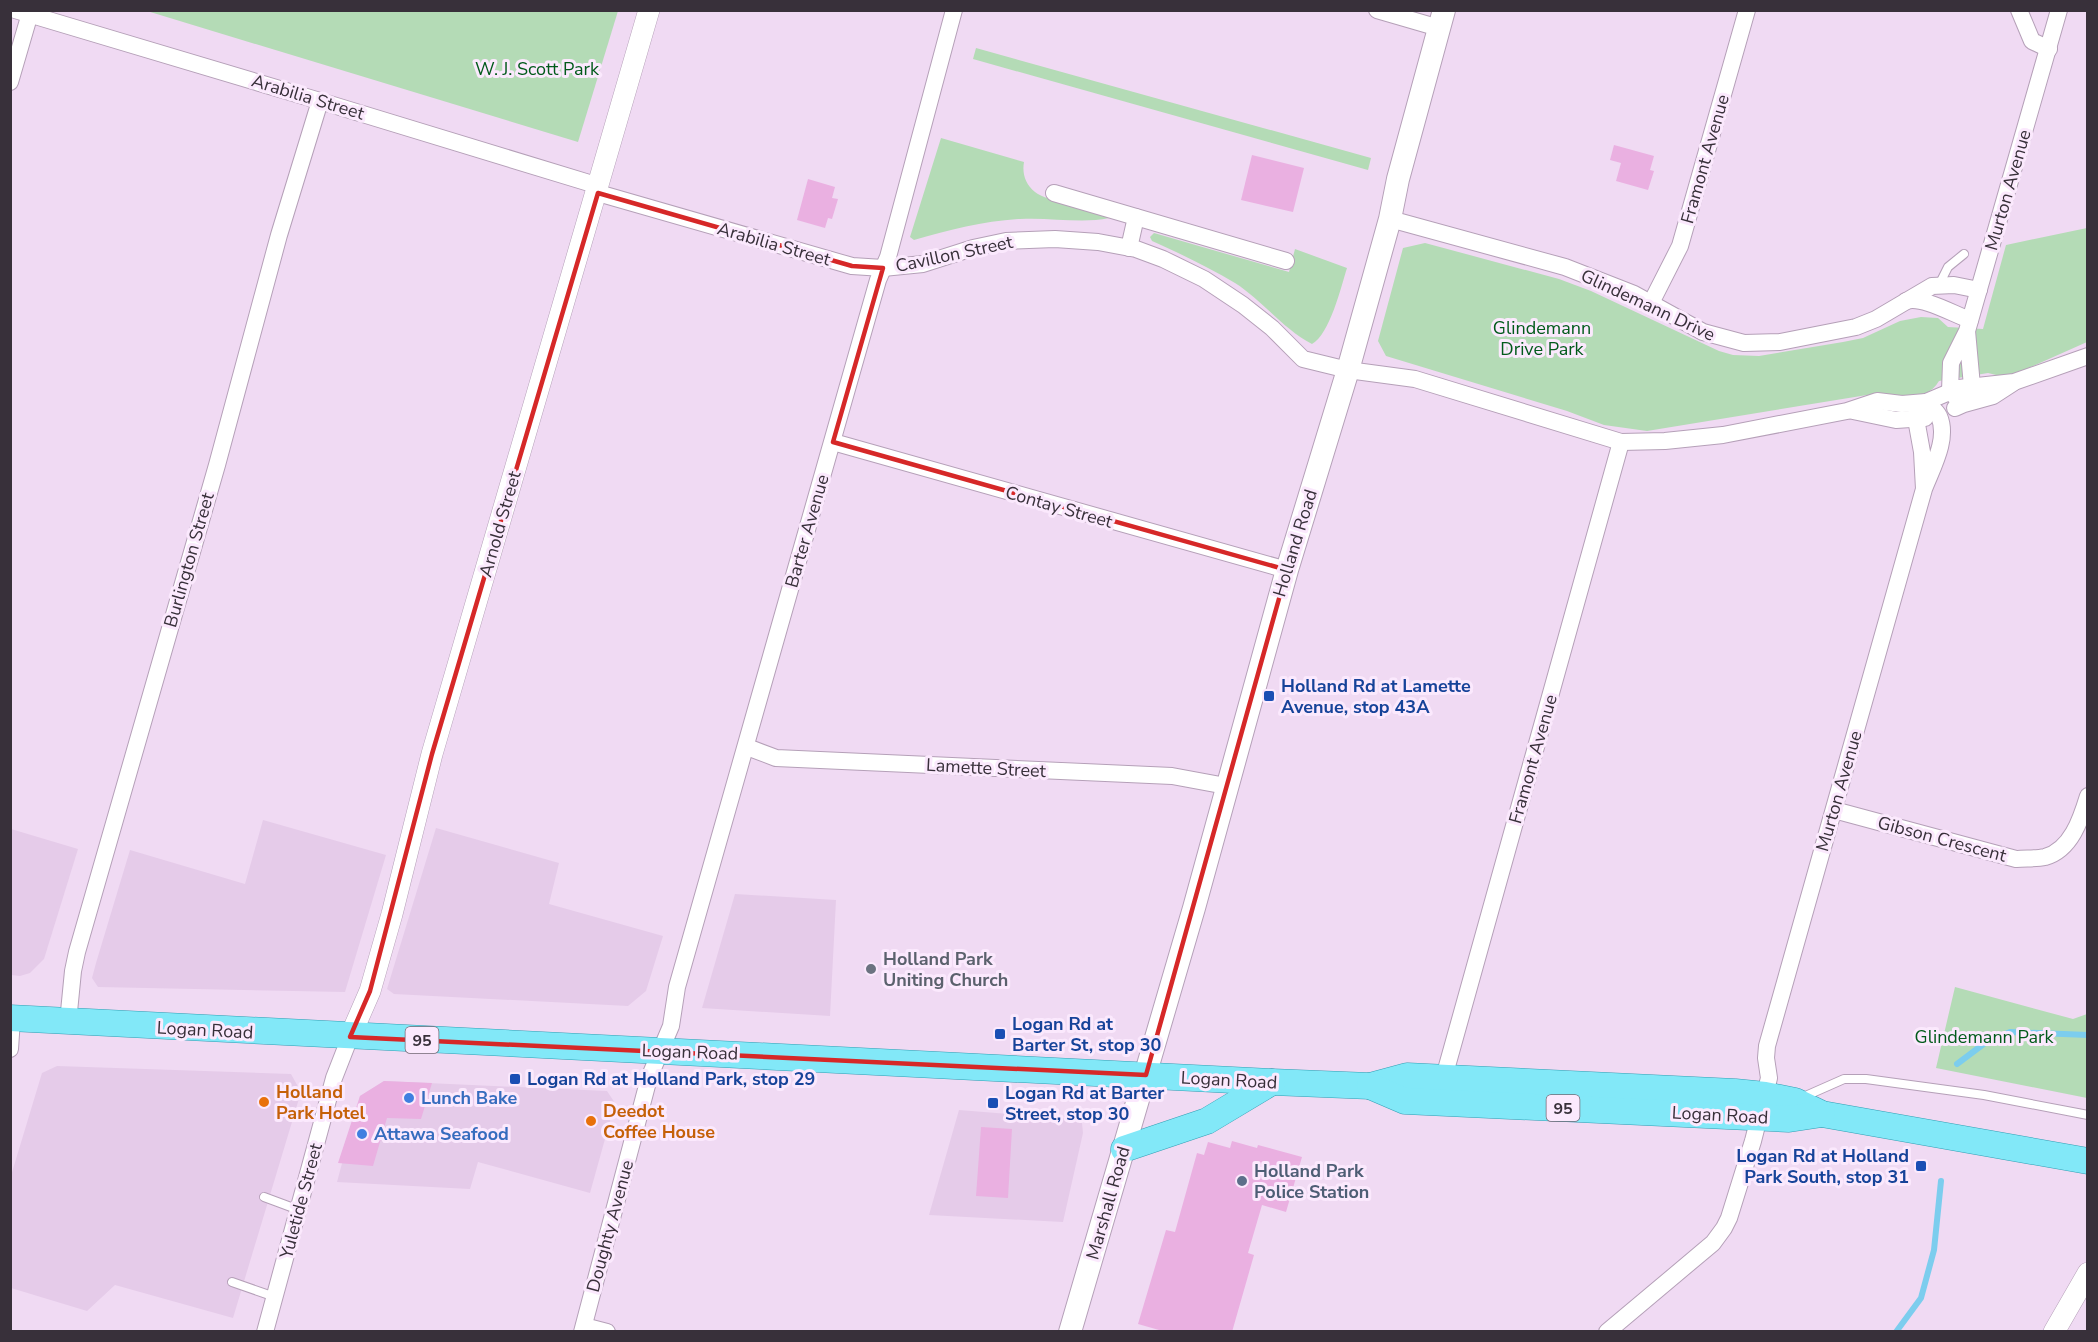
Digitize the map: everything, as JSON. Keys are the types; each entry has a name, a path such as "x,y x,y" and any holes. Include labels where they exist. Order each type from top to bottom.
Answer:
{"main road":[{"name":"Holland Road","path":"1146,1075 1287,570 1348,370 1442,19"},
{"name":"Logan Road","path":"11,1019 1370,1086 1407,1076 1444,1077 1762,1106 1789,1119 1822,1114"},
{"name":"Marshall Road","path":"1070,1332 1146,1075"},
{"path":"1124,1149 1207,1121 1272,1082"},
{"name":"Logan Road","path":"1370,1086 1405,1101 1762,1106 1795,1101 1822,1114 2088,1161"}],"street":[{"name":"Arnold Street","path":"350,1037 370,991 432,754 650,10"},
{"name":"Barter Avenue","path":"659,1051 671,1026 677,987 832,442 888,257 954,10"},
{"path":"1377,10 1442,19"},
{"name":"Framont Avenue","path":"1651,303 1680,246 1747,10"},
{"path":"2019,10 2032,41 2049,49"},
{"name":"Murton Avenue","path":"1950,391 1951,363 1969,326 2059,10"},
{"name":"Arabilia Street","path":"25,12 852,266 883,268"},
{"path":"10,82 25,12"},
{"name":"Burlington Street","path":"68,1022 77,952 217,465 279,235 320,101"},
{"path":"1054,193 1286,261"},
{"path":"1129,248 1136,217"},
{"name":"Glindemann Drive","path":"1390,219 1565,267 1635,294 1712,336 1753,344 1780,342 1849,329 1869,322 1929,288 1939,285"},
{"name":"Cavillon Street","path":"883,268 923,264 973,248 1006,241 1055,239 1098,242 1129,248 1162,259 1204,279 1244,305 1272,327 1303,358 1348,370"},
{"path":"1939,285 1979,290"},
{"path":"1905,302 1915,300 1923,302 1969,326"},
{"name":"Murton Avenue","path":"1969,326 1972,386"},
{"path":"1847,411 1875,414 1896,420 1939,415 1962,404 1988,398 2014,382 2088,356"},
{"path":"1348,370 1415,379 1621,442 1665,441 1723,435 1847,411 1877,401 1902,404 1926,402 1950,391 1972,386 2014,382"},
{"path":"1962,404 1972,386"},
{"path":"1950,391 1962,404"},
{"path":"1926,402 1939,415"},
{"path":"1916,419 1926,402"},
{"name":"Murton Avenue","path":"1607,1332 1718,1237 1729,1218 1769,1078 1767,1046 1924,489 1940,446 1939,415"},
{"name":"Murton Avenue","path":"1916,419 1922,452 1924,489"},
{"name":"Contay Street","path":"832,442 1287,570"},
{"name":"Framont Avenue","path":"1444,1077 1621,442"},
{"name":"Lamette Street","path":"747,747 776,758 1172,776 1226,786"},
{"name":"Gibson Crescent","path":"1834,810 2016,859 2046,857 2066,843 2081,819 2088,796"},
{"path":"10,1049 11,1019"},
{"name":"Yuletide Street","path":"265,1332 334,1078 350,1037"},
{"name":"Doughty Avenue","path":"583,1329 649,1077 659,1051"},
{"path":"2054,1332 2088,1273"},
{"path":"583,1329 607,1332"}],"lane":[{"path":"1939,285 1948,267 1964,254"},
{"path":"1795,1101 1844,1079 1866,1079 1984,1095 2088,1115"},
{"path":"264,1197 300,1210"},
{"path":"232,1282 275,1297"}],"highlighted area":[{"path":"598,193 852,266 883,268 833,442 1287,570 1146,1075 350,1037 370,991 432,754"}],"shaded area":[{"path":"263,820 386,855 345,992 98,987 92,978 130,850 245,884"},
{"path":"436,828 559,863 549,904 663,936 646,991 628,1006 394,994 387,989"},
{"path":"11,829 78,849 44,959 30,973 20,976 11,975"},
{"path":"735,894 836,900 830,1016 702,1008"},
{"path":"57,1066 291,1074 301,1092 233,1318 115,1285 87,1311 11,1288 10,1179 42,1073"},
{"path":"384,1081 607,1091 615,1103 590,1193 478,1162 470,1189 337,1182 360,1096"},
{"path":"959,1110 1072,1119 1082,1123 1083,1133 1063,1222 929,1215"}],"green space":[{"name":"W. J. Scott Park","path":"147,11 618,11 578,142"},
{"path":"976,48 1371,158 1368,170 973,59"},
{"path":"941,138 1024,162 1023,170 1027,182 1041,196 1113,213 1109,218 1099,220 1007,220 954,229 914,240 910,237"},
{"name":"Glindemann Drive Park","path":"2087,228 2087,342 2015,374 2000,376 1988,373 1939,381 1933,389 1916,396 1867,395 1647,431 1604,425 1567,411 1386,356 1378,341 1403,248 1425,243 1559,279 1591,291 1719,351 1733,355 1759,356 1863,338 1900,321 1921,317 1938,318 1948,327 1983,329 2006,245"},
{"path":"1154,233 1289,272 1295,249 1347,268 1334,309 1324,331 1312,344 1292,331 1235,283 1152,241 1150,237"},
{"name":"Glindemann Park","path":"1955,987 2073,1019 2087,1014 2087,1098 1936,1068"}],"building":[{"path":"1614,145 1654,156 1650,170 1654,171 1648,190 1616,181 1621,163 1610,160"},
{"path":"1252,155 1304,168 1293,212 1241,200"},
{"path":"808,179 835,187 832,198 838,199 832,219 828,218 825,228 797,220"},
{"path":"384,1081 432,1083 421,1119 387,1118 373,1166 338,1163 360,1096"},
{"path":"981,1127 1012,1129 1008,1198 976,1196"},
{"path":"1232,1141 1257,1148 1258,1145 1302,1157 1286,1212 1262,1205 1248,1253 1254,1255 1232,1332 1166,1332 1138,1324 1166,1230 1175,1232 1197,1153 1204,1155 1208,1142 1230,1148"}],"waterway":[{"path":"1957,1064 1985,1043 2010,1032 2088,1035"},
{"path":"1896,1332 1921,1298 1934,1250 1941,1181"}],"place":[{"name":"Holland Rd at Lamette Avenue, stop 43A","path":"1269,696"},
{"name":"Holland Park Uniting Church","path":"871,969"},
{"name":"Logan Rd at Barter St, stop 30","path":"1000,1034"},
{"name":"Logan Rd at Holland Park, stop 29","path":"515,1079"},
{"name":"Lunch Bake","path":"409,1098"},
{"name":"Holland Park Hotel","path":"264,1102"},
{"name":"Logan Rd at Barter Street, stop 30","path":"993,1103"},
{"name":"Deedot Coffee House","path":"591,1121"},
{"name":"Attawa Seafood","path":"362,1134"},
{"name":"Logan Rd at Holland Park South, stop 31","path":"1921,1166"},
{"name":"Holland Park Police Station","path":"1242,1181"}]}
